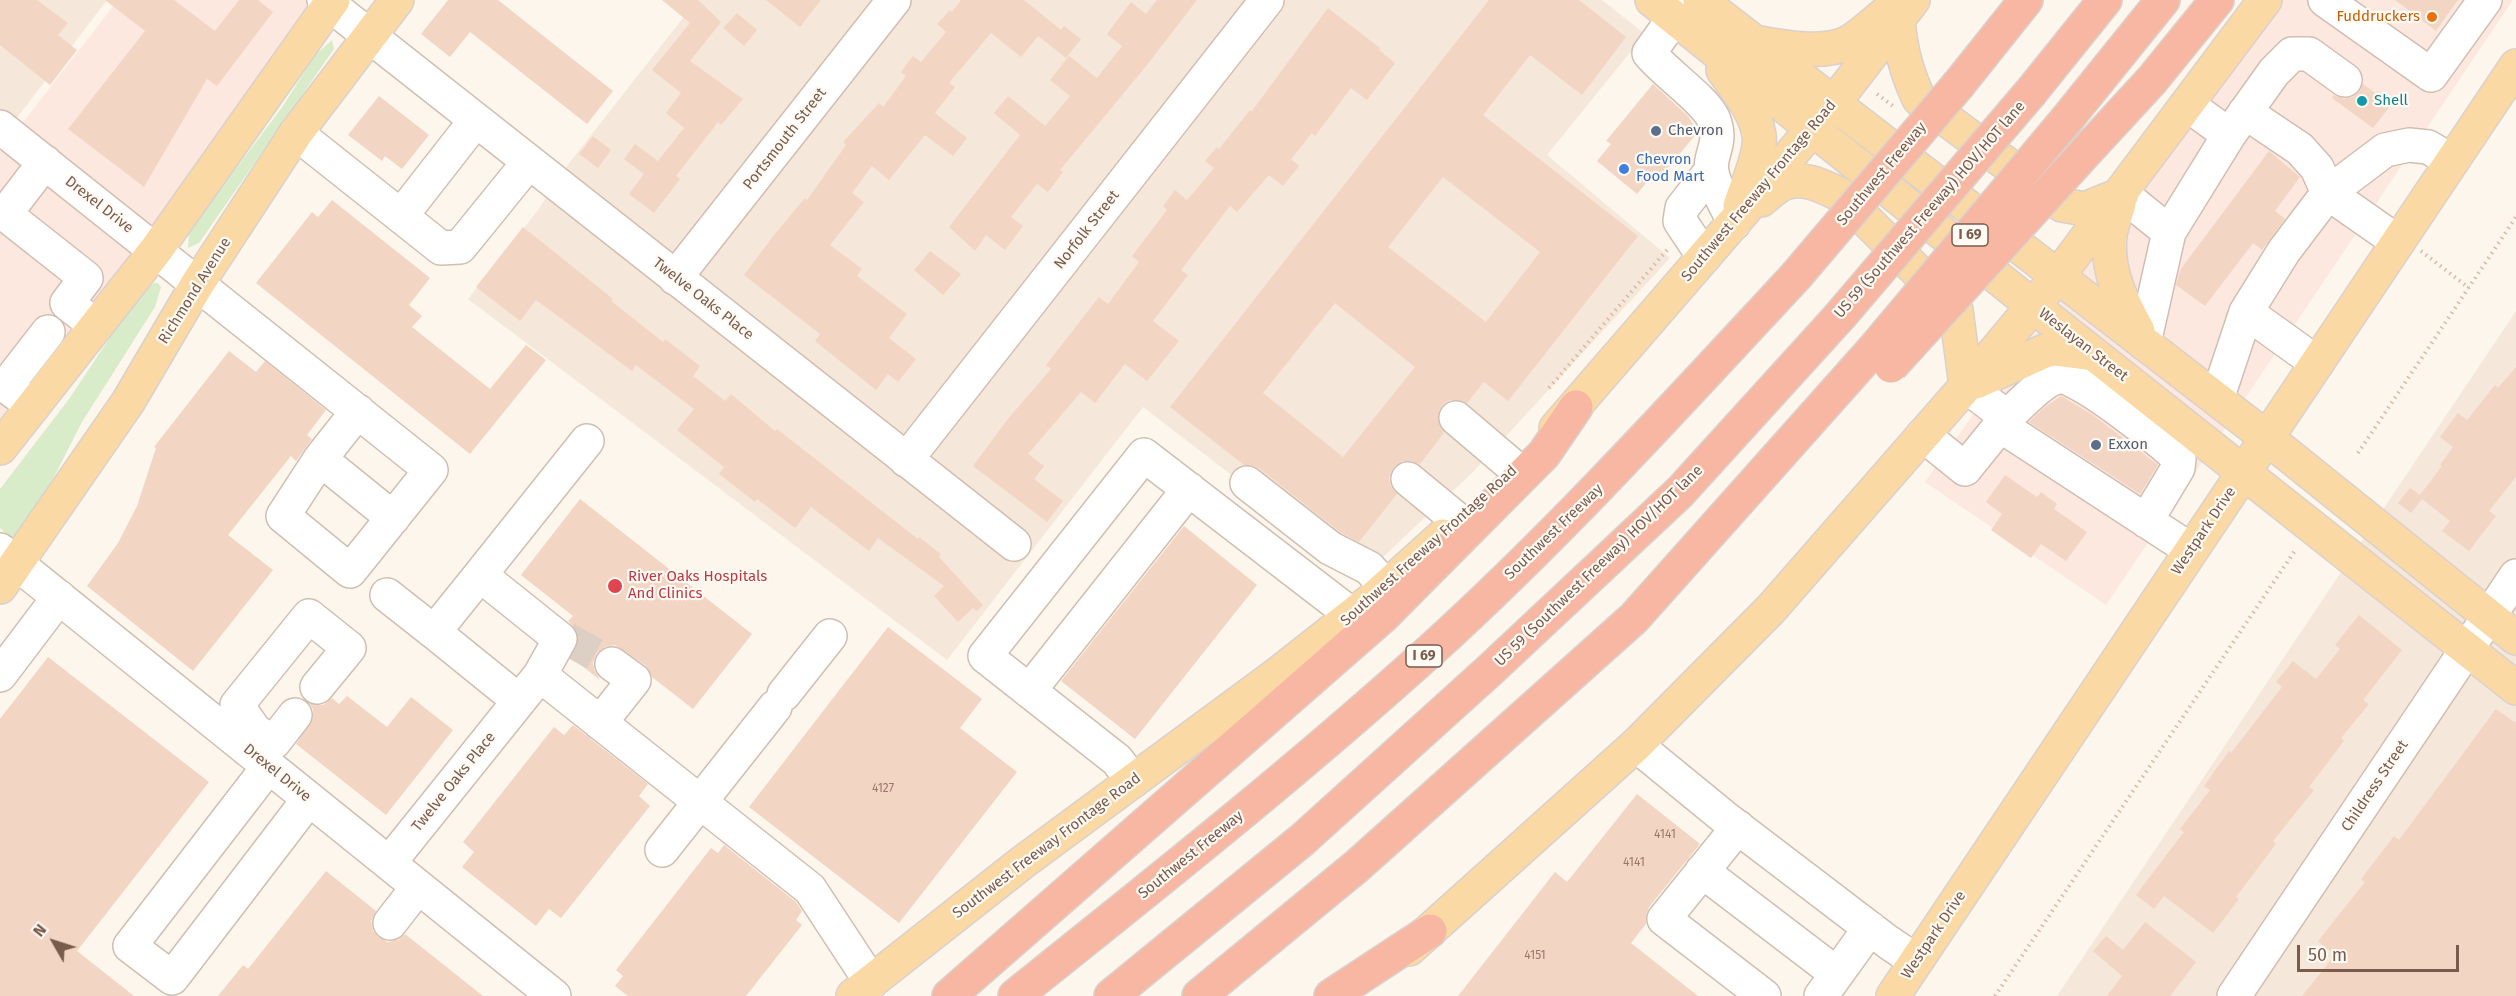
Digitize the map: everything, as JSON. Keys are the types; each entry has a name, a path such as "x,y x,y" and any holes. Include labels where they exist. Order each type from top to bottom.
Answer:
{"highway":[{"name":"Southwest Freeway","path":"1015,996 1236,819 1431,650 1599,488 1796,276 2026,0"},
{"name":"US 59 (Southwest Freeway) HOV/HOT lane","path":"1111,996 1302,840 1490,670 1680,492 1840,316 2031,92 2105,0"},
{"name":"I 69","path":"1882,358 2163,0"},
{"path":"1199,996 1357,866 1634,618 1882,358 2093,144 2152,80 2217,0"},
{"path":"949,996 1382,617 1544,454 1576,407"},
{"path":"1331,996 1430,931"}],"main road":[{"name":"Richmond Avenue","path":"6,566 128,402 198,283 296,133 380,45 397,0"},
{"path":"1352,996 1430,931 1636,745 1771,609 1966,386 2058,276 2122,194 2265,0"},
{"path":"0,448 156,250 329,2"},
{"name":"Weslayan Street","path":"1678,4 1703,41 1823,116 2058,276 2267,438 2516,638"},
{"name":"Weslayan Street","path":"1678,4 1754,42 1823,116 2033,306 2094,367 2158,423 2244,471 2516,688"},
{"path":"1904,7 1901,53 1906,73 1919,99 2062,205 2085,209 2122,194"},
{"path":"1754,42 1788,48 1835,47 1850,42 1904,7"},
{"name":"Southwest Freeway Frontage Road","path":"862,989 1023,862 1279,673 1386,587 1516,470 1576,407 1738,218 1823,116 1904,7"},
{"path":"1703,41 1748,106 1759,133 1759,142 1738,218"},
{"name":"Westpark Drive","path":"1893,996 2516,66"},
{"path":"1738,218 1784,183 1802,181 1820,185 1841,195 1956,310 1966,386"},
{"path":"2122,194 2110,236 2113,270 2117,293 2144,343"},
{"path":"1966,386 2045,351 2054,350 2094,367"}],"street":[{"name":"Portsmouth Street","path":"675,278 894,0"},
{"name":"Norfolk Street","path":"906,460 1267,0"},
{"path":"2332,2 2431,75 2484,0"},
{"name":"Twelve Oaks Place","path":"329,2 380,45 1014,544"},
{"path":"1678,4 1649,53 1660,67 1705,107 1713,118 1718,139 1711,171 1682,208 1680,221 1704,257"},
{"path":"2144,343 2169,232 2237,124 2274,72 2292,54 2309,54 2345,80"},
{"path":"2188,105 2300,149 2317,168 2328,194 2400,239"},
{"path":"400,216 476,120"},
{"name":"Drexel Drive","path":"0,127 431,470 393,518"},
{"path":"296,133 441,248 460,247 529,162"},
{"path":"2217,399 2246,312 2284,250 2328,194 2385,150 2409,145 2428,147 2452,160"},
{"path":"45,162 5,214 86,278 67,303 96,326"},
{"path":"1711,171 1738,218"},
{"path":"2122,194 2169,232"},
{"path":"2246,312 2317,363"},
{"path":"33,406 3,387 48,332"},
{"path":"1923,435 1965,469 2004,421 2051,379 2094,367"},
{"path":"1966,386 2004,421 2191,550"},
{"path":"320,459 393,518 350,571 284,516 320,459 358,411"},
{"path":"1456,418 1516,470"},
{"path":"2146,521 2178,468 2179,459 2158,423"},
{"path":"434,632 586,441"},
{"path":"1133,781 1117,760 985,656 1144,455 1352,615"},
{"path":"1408,479 1459,521"},
{"path":"1247,483 1330,548 1369,568 1386,587"},
{"path":"1029,691 1189,489"},
{"name":"Drexel Drive","path":"6,566 59,597 257,748 309,799 554,996"},
{"name":"Twelve Oaks Place","path":"389,863 540,675 563,638 480,575"},
{"name":"Childress Street","path":"2234,996 2516,576"},
{"path":"387,595 518,700"},
{"path":"1,672 59,597"},
{"path":"257,748 237,705 309,616 349,648 317,687"},
{"path":"662,850 830,636"},
{"path":"600,723 634,680 612,664"},
{"path":"540,675 810,889 862,989"},
{"path":"295,715 274,742 257,748 130,946 172,978 309,799"},
{"path":"1636,745 1738,827 1870,928 1916,960"},
{"path":"1738,827 1664,919 1764,996"},
{"path":"1702,871 1829,985 1870,928"},
{"path":"390,923 418,887"}],"path":[{"path":"2358,453 2516,218"},
{"path":"2400,239 2469,288"},
{"path":"1549,388 1670,248"},
{"path":"1995,996 2312,526"}],"shaded area":[{"path":"0,0 107,0 0,140"},
{"path":"118,0 313,0 209,154 0,421 0,152"},
{"path":"697,0 1602,0 1645,34 1547,155 1670,258 1473,472 1363,576 1143,407 947,660 468,299 538,210 570,162"},
{"path":"2269,0 2513,0 2106,605 1925,482"},
{"path":"2516,311 2516,996 2057,996"}],"green space":[{"path":"332,40 334,49 199,243 188,248 189,231 283,106 315,55"},
{"path":"154,283 158,283 161,287 155,307 82,422 54,477 14,541 0,528 0,489 69,399 137,297"}],"building":[{"path":"0,0 37,0 68,23 58,35 77,50 50,85 0,45"},
{"path":"105,0 174,0 215,31 239,0 258,0 273,12 217,86 207,79 144,187 68,129 145,31"},
{"path":"448,0 498,0 613,91 587,124 470,32 450,57 421,34"},
{"path":"662,0 698,0 721,22 690,61 743,99 721,125 718,122 676,176 680,179 654,213 629,194 644,174 624,159 635,144 658,161 684,128 666,113 681,93 652,70 690,23"},
{"path":"766,0 821,0 800,27"},
{"path":"961,0 1024,0 1061,30 1064,26 1081,39 1066,58 1038,36 1021,57 991,33 949,83 955,87 935,113 967,138 953,156 925,135 889,180 872,166 852,193 864,202 830,245 862,269 857,276 907,314 889,338 916,359 898,382 888,374 876,390 815,341 820,334 744,275 805,198 807,200 846,145 843,142 879,103 883,107 906,76 901,72 913,56 921,62 946,32 937,24 950,10 952,12"},
{"path":"1157,0 1197,0 1147,65 1060,170 1063,172 1048,192 1037,184 1011,217 1023,226 1005,250 986,235 975,251 949,227 1020,135 994,113 1008,96 1045,126 1070,96 1050,80 1069,56 1097,78 1122,46 1107,34 1131,2 1146,14"},
{"path":"1489,0 1579,0 1626,37 1582,95 1530,55 1483,115 1638,236 1508,401 1484,382 1467,403 1450,400 1442,405 1438,415 1439,425 1444,433 1420,464 1402,461 1393,468 1389,477 1390,485 1397,494 1359,542 1340,532 1259,468 1244,465 1170,407","holes":["1443,177 1540,252 1486,322 1388,247","1335,303 1415,367 1343,457 1263,393"]},
{"name":"Fuddruckers","path":"2395,0 2458,0 2436,31"},
{"path":"1328,8 1380,48 1379,50 1395,63 1367,100 1351,88 1315,136 1312,133 1291,159 1299,166 1283,186 1269,175 1237,212 1230,206 1181,270 1188,275 1153,321 1179,341 1147,381 1125,364 1095,403 1081,392 1028,454 1044,466 1034,479 1063,501 1047,522 973,466 1007,420 1051,369 1046,365 1099,297 1108,304 1139,262 1132,256 1167,210 1163,206 1175,190 1187,200 1214,168 1205,161 1217,147 1219,149 1250,110 1252,111"},
{"path":"737,13 757,30 744,46 723,28"},
{"name":"Chevron","path":"1653,84 1688,116 1698,132 1656,182 1651,177 1637,194 1597,161 1611,144 1606,141"},
{"name":"Shell","path":"2363,84 2391,105 2373,128 2332,98 2334,95 2344,99 2353,97 2360,91"},
{"path":"379,96 429,135 402,169 385,156 382,161 348,135"},
{"path":"593,136 611,150 598,168 579,154"},
{"path":"2269,151 2300,177 2275,211 2285,219 2262,250 2253,243 2205,306 2176,285 2180,270"},
{"path":"332,200 430,278 409,305 422,316 412,327 490,389 526,345 546,360 470,454 256,283 312,212 318,217"},
{"path":"523,227 663,342 665,339 700,366 693,376 725,401 731,394 775,431 777,429 918,539 919,537 941,554 939,557 983,605 977,611 973,608 958,622 934,596 944,586 878,538 869,551 811,507 795,528 757,499 755,502 719,474 724,467 677,430 694,409 636,365 632,371 536,300 520,321 476,287"},
{"path":"930,251 961,274 943,295 914,270"},
{"path":"229,351 256,372 265,361 326,410 307,435 312,439 296,461 291,456 228,535 273,570 193,671 87,586 118,543 137,506 156,448 154,447"},
{"path":"2516,367 2516,477 2489,511 2496,516 2469,551 2442,531 2450,521 2422,499 2411,513 2398,503 2410,488 2420,495 2442,466 2440,465 2453,447 2440,437 2458,413 2467,420 2495,385 2498,388"},
{"name":"Exxon","path":"2061,396 2093,415 2158,465 2140,494 2029,422"},
{"path":"2005,475 2037,497 2041,492 2057,504 2054,509 2087,532 2066,561 2041,544 2031,558 1991,530 2002,514 1986,502"},
{"path":"580,499 752,634 693,709 652,677 645,665 615,645 605,647 597,653 593,663 600,680 571,657 579,639 577,631 568,621 573,616 521,575"},
{"path":"1184,526 1257,585 1135,739 1061,681"},
{"path":"2359,615 2402,650 2363,700 2369,704 2341,738 2344,741 2309,787 2314,790 2273,841 2276,844 2236,897 2239,899 2213,933 2164,896 2154,909 2136,895 2184,832 2180,829 2210,790 2204,786 2229,751 2231,753 2282,687 2276,682 2293,661 2316,679 2340,649 2335,645"},
{"path":"888,627 982,699 960,728 1017,772 899,923 749,807"},
{"path":"48,657 209,782 77,951 134,996 0,996 0,719"},
{"path":"347,696 387,727 411,697 453,730 386,815 296,744 313,718 313,709 309,703 323,705 332,698 339,704"},
{"path":"2496,709 2516,723 2516,996 2302,996 2335,955 2318,941 2365,882 2361,879 2394,836 2399,840"},
{"path":"573,725 648,784 639,796 650,806 561,918 549,909 536,926 462,867 474,852 463,842 554,727 564,735"},
{"path":"1637,794 1700,844 1649,907 1646,924 1631,943 1698,996 1458,996 1555,872 1567,882"},
{"path":"724,845 796,902 802,911 796,920 802,925 746,996 628,996 615,986 623,976 616,970 711,848 718,853"},
{"path":"326,871 376,911 371,921 373,931 378,937 388,942 398,940 405,934 483,996 218,996 243,965 248,969"},
{"path":"2145,922 2196,962 2170,996 2107,996 2122,976 2093,951 2106,936 2123,950"}],"tunnel":[{"path":"566,638 612,664"}],"place":[{"name":"Fuddruckers","path":"2432,17"},
{"name":"Shell","path":"2362,101"},
{"name":"Chevron","path":"1656,131"},
{"name":"Chevron Food Mart","path":"1624,169"},
{"name":"Exxon","path":"2096,445"},
{"name":"River Oaks Hospitals And Clinics","path":"615,586"}]}
